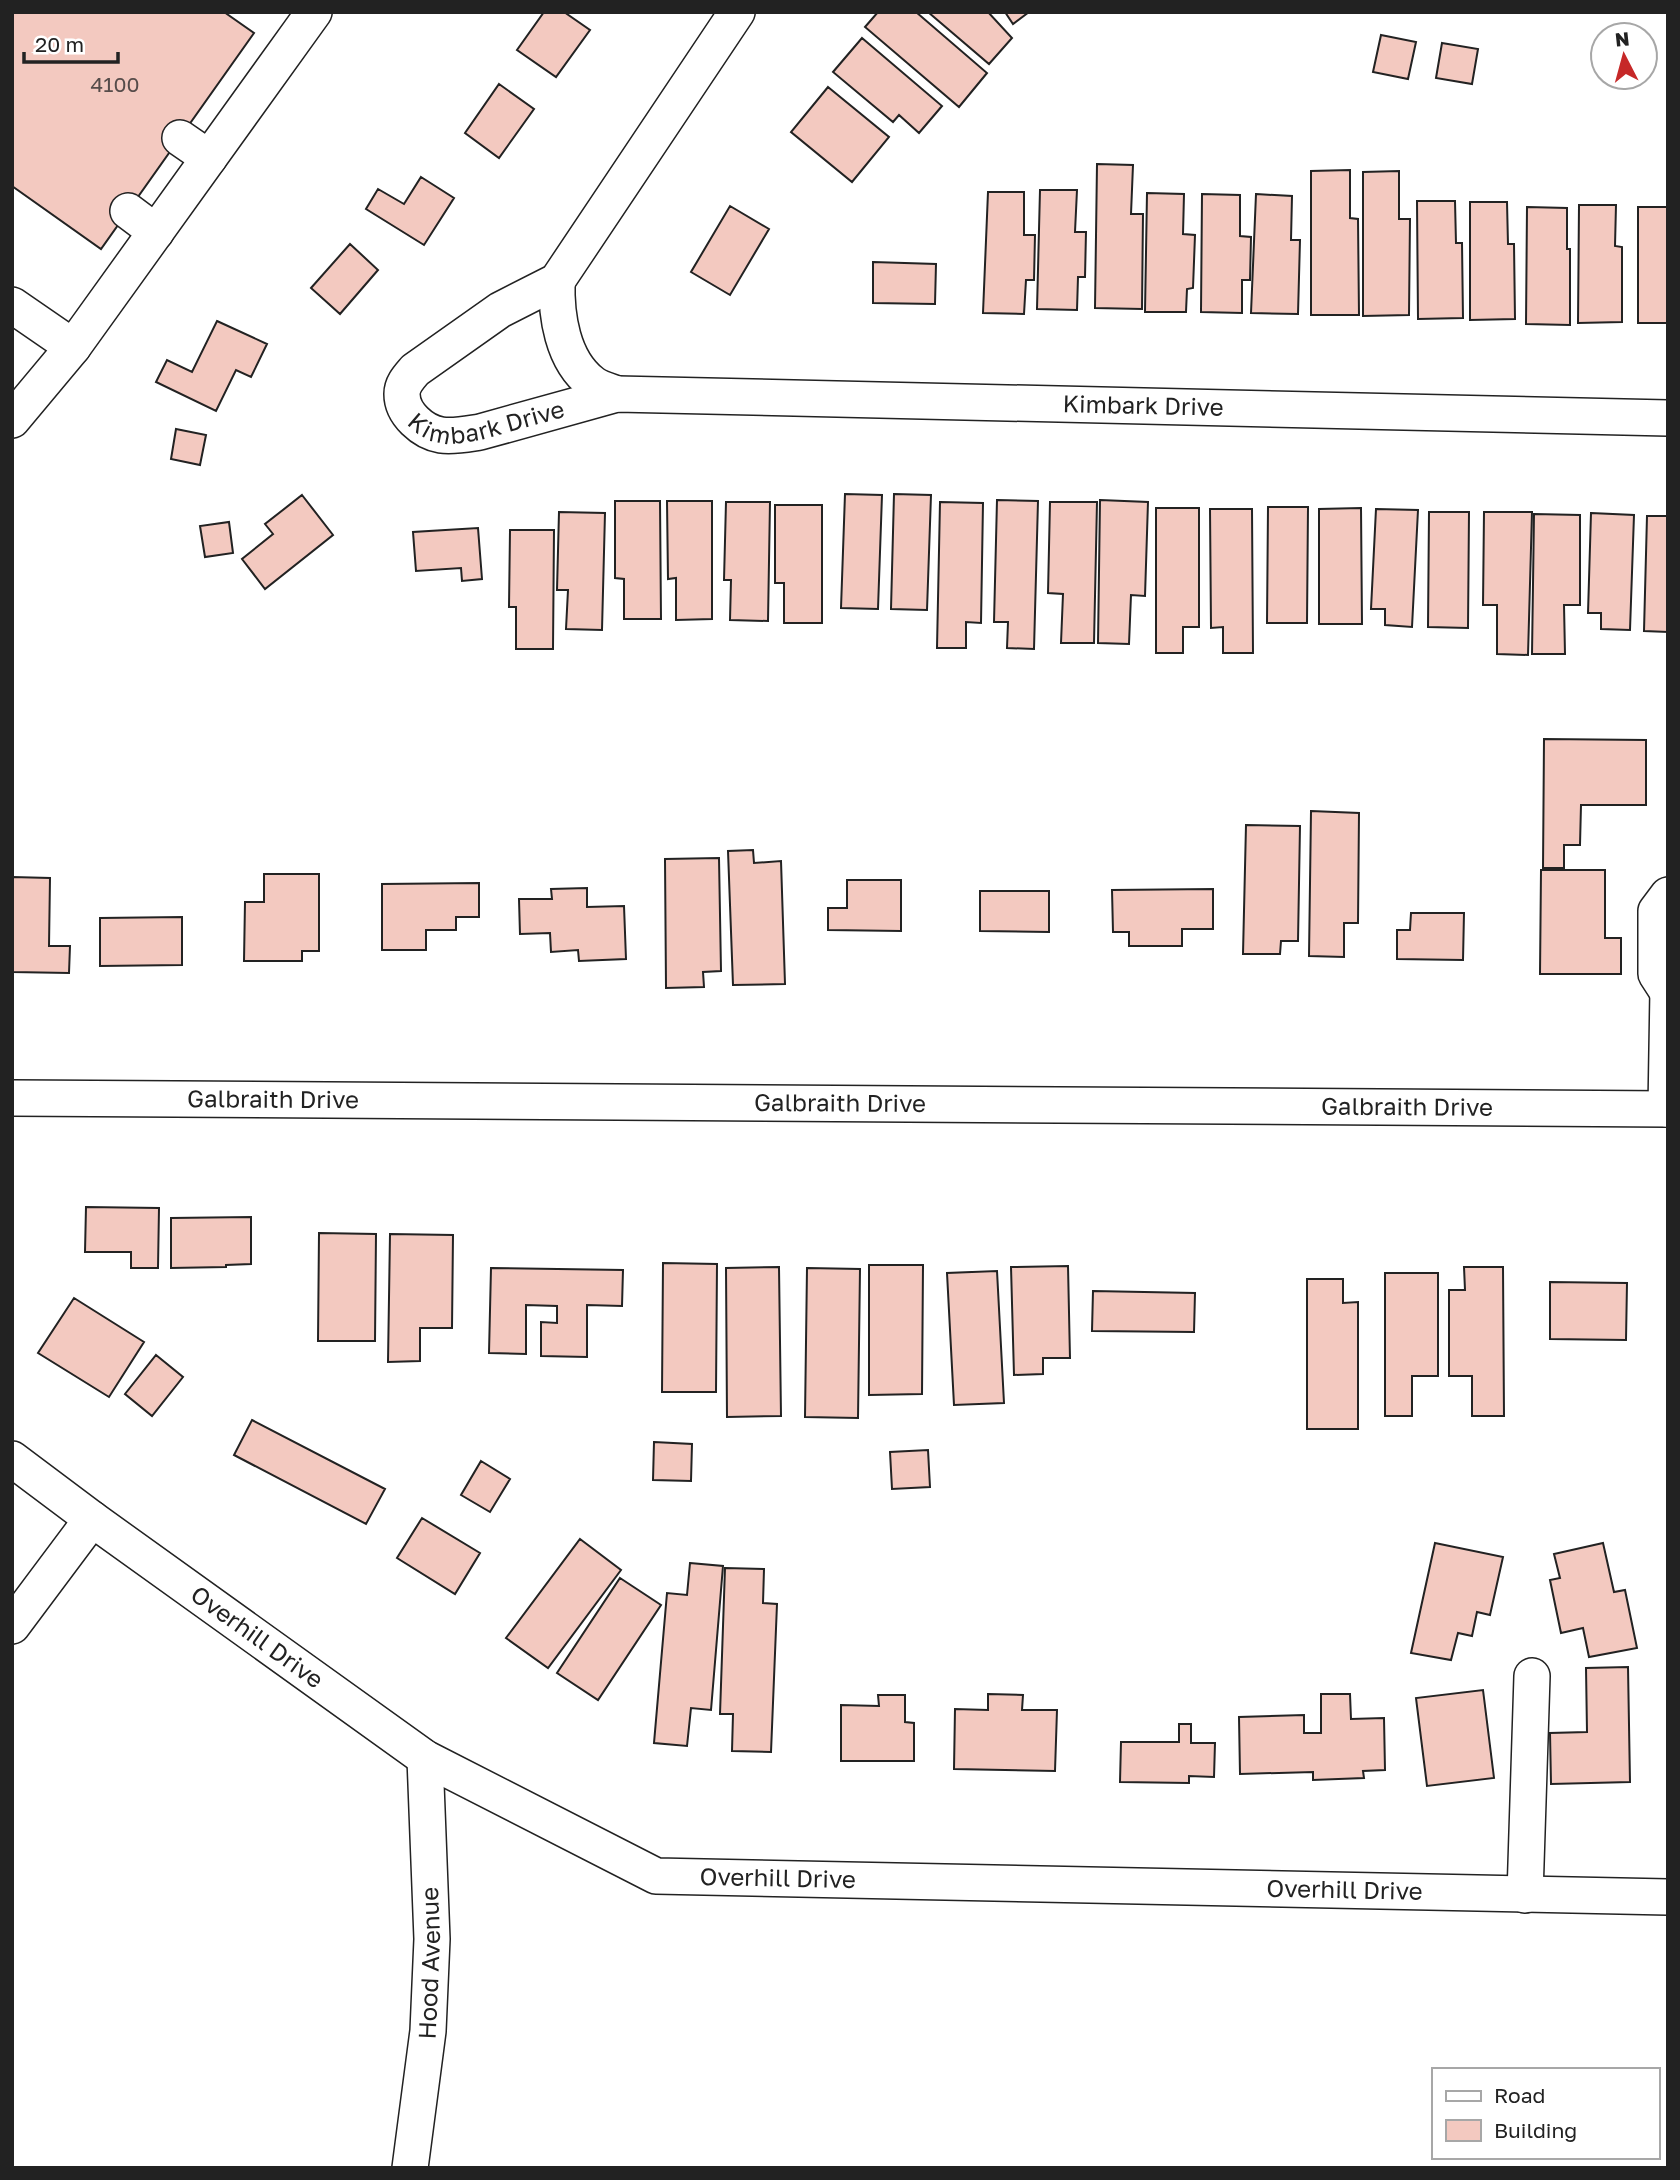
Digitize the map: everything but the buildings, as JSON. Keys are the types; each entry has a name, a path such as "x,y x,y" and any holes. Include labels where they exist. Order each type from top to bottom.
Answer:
{"street":[{"name":"Kimbark Drive","path":"737,12 557,281 500,310 415,370 405,381 402,395 415,422 429,432 443,436 461,435 490,430 617,394 1668,418"},
{"path":"12,420 73,347 312,13"},
{"path":"180,138 209,158"},
{"path":"128,211 156,232"},
{"name":"Kimbark Drive","path":"557,281 558,316 563,336 578,368 592,384 617,394"},
{"path":"12,305 73,347"},
{"path":"1667,1109 1667,990 1656,974 1656,911 1668,895"},
{"name":"Galbraith Drive","path":"12,1098 1667,1109"},
{"name":"Overhill Drive","path":"12,1458 92,1519 425,1758 656,1876 1668,1897"},
{"path":"12,1626 92,1519"},
{"path":"1525,1895 1532,1676"},
{"name":"Hood Avenue","path":"410,2168 428,2031 432,1939 425,1758"}]}
